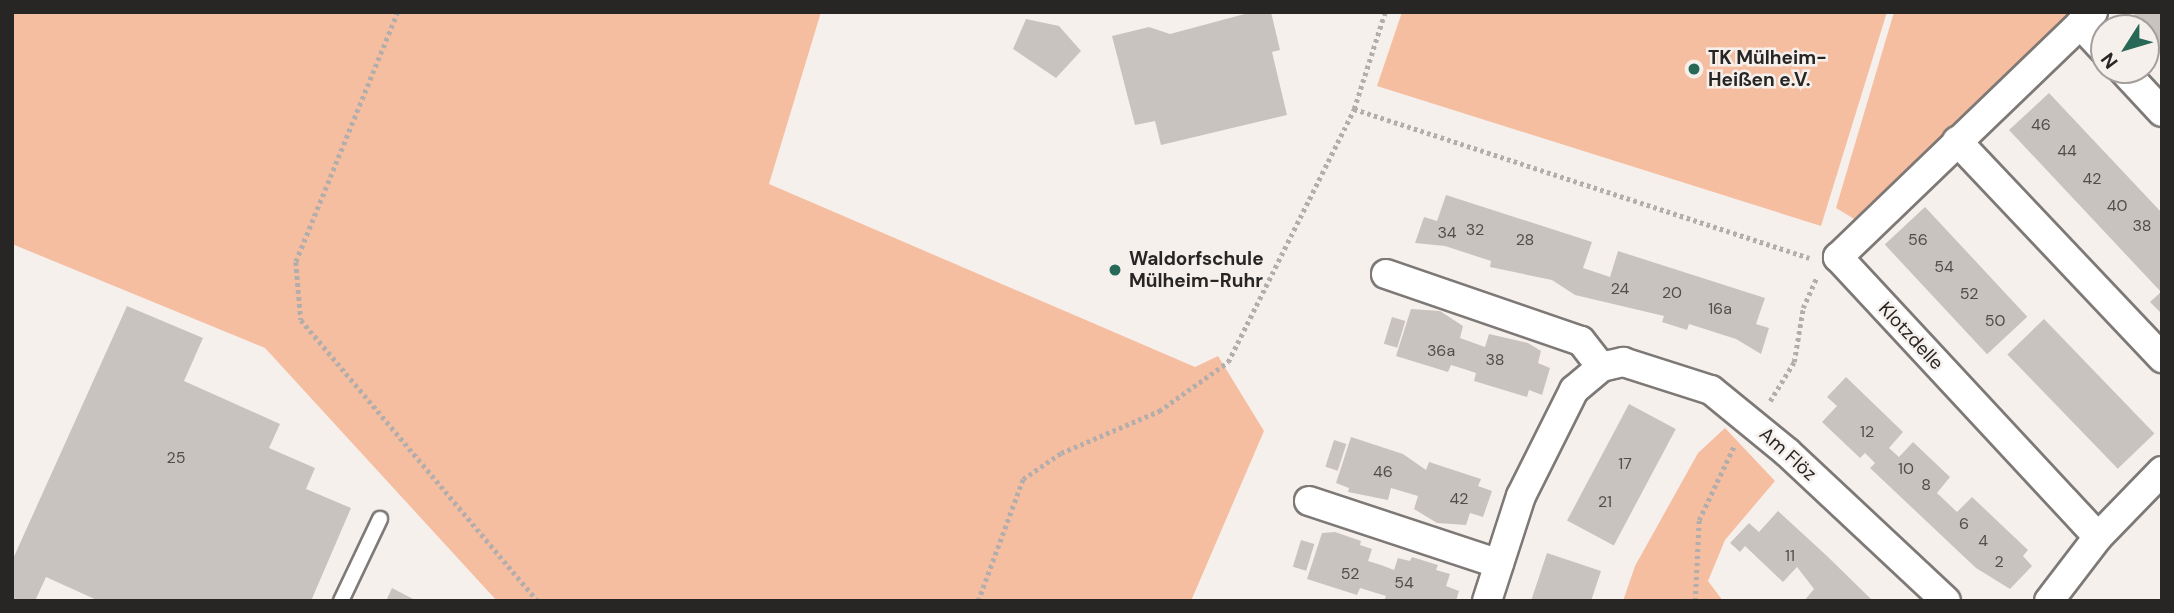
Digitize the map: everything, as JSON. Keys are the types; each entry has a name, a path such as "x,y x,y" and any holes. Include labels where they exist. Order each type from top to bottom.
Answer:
{"street":[{"name":"Klotzdelle","path":"2087,18 1838,257 2098,537"},
{"path":"2136,84 2162,112"},
{"path":"1957,141 2162,358"},
{"path":"1386,274 1581,341 1601,367 1568,402 1521,496 1487,601"},
{"name":"Am Flöz","path":"1601,367 1623,362 1711,390 1752,422 1946,601"},
{"path":"2049,601 2098,537 2162,471"},
{"path":"1309,501 1499,564"}],"lane":[{"path":"341,601 380,519"}],"path":[{"path":"398,12 296,262 301,320 538,601"},
{"path":"978,601 1023,479 1061,453 1159,411 1228,362 1354,109 1385,12"},
{"path":"1354,109 1820,262"},
{"path":"1695,601 1699,520 1726,457 1781,388 1794,362 1803,307 1824,268"}],"shaded area":[{"path":"12,12 821,12 769,184 1195,367 1218,356 1264,431 1191,601 497,601 265,348 12,244"},
{"name":"TK Mülheim- Heißen e.V.","path":"1402,12 1887,12 1821,226 1377,86"},
{"path":"1894,12 2079,12 1856,220 1836,208"},
{"path":"1725,428 1775,481 1725,540 1708,581 1723,601 1623,601 1635,566 1698,453"}],"building":[{"path":"1252,12 1271,12 1280,50 1272,52 1287,115 1161,145 1155,121 1135,125 1112,36 1149,27 1170,34"},
{"path":"2162,12 2162,55 2160,14 2135,14"},
{"path":"1026,19 1059,26 1081,51 1056,78 1013,49"},
{"path":"2049,93 2162,213 2162,314 2150,302 2161,292 2009,130"},
{"path":"1446,195 1592,242 1583,268 1610,277 1618,251 1765,298 1756,324 1769,328 1761,354 1736,339 1689,324 1687,330 1662,322 1664,316 1575,295 1552,280 1490,267 1491,261 1445,246 1415,243 1424,217 1437,221"},
{"path":"1925,207 2027,317 1987,354 1885,245"},
{"path":"127,306 203,338 184,381 280,424 269,448 315,468 306,489 351,508 311,601 99,601 46,577 35,601 12,601 12,561"},
{"path":"1411,309 1440,311 1463,326 1460,338 1485,347 1489,334 1528,343 1541,351 1538,363 1550,368 1542,395 1529,390 1527,397 1474,381 1476,373 1464,369 1451,365 1448,372 1396,356"},
{"path":"1392,317 1405,321 1397,348 1384,344"},
{"path":"2044,319 2154,433 2118,469 2007,354"},
{"path":"1846,377 1903,432 1889,448 1899,457 1913,442 1950,477 1937,493 1957,512 1972,497 2028,550 2023,556 2032,566 2010,589 1976,568 1870,468 1875,463 1865,453 1860,458 1822,422 1837,406 1827,397"},
{"path":"1629,404 1676,429 1614,545 1567,521"},
{"path":"1351,437 1403,454 1426,470 1429,462 1481,479 1478,486 1492,491 1483,517 1470,513 1466,525 1437,523 1414,509 1418,496 1391,488 1388,500 1348,492 1349,488 1336,483"},
{"path":"1334,440 1346,444 1338,471 1325,467"},
{"path":"1778,511 1873,601 1804,601 1814,589 1797,567 1783,582 1745,546 1740,552 1730,543 1749,523 1759,532"},
{"path":"1335,532 1361,541 1360,545 1372,549 1368,561 1394,570 1398,558 1410,561 1412,557 1438,565 1436,570 1450,574 1446,586 1459,591 1456,601 1384,601 1386,596 1360,588 1357,595 1307,579 1322,533"},
{"path":"1301,540 1314,544 1306,571 1293,567"},
{"path":"1547,553 1601,571 1591,601 1531,601"},
{"path":"392,588 417,601 386,601"}],"place":[{"name":"TK Mülheim- Heißen e.V.","path":"1694,69"},
{"name":"Waldorfschule Mülheim-Ruhr","path":"1115,270"}]}
